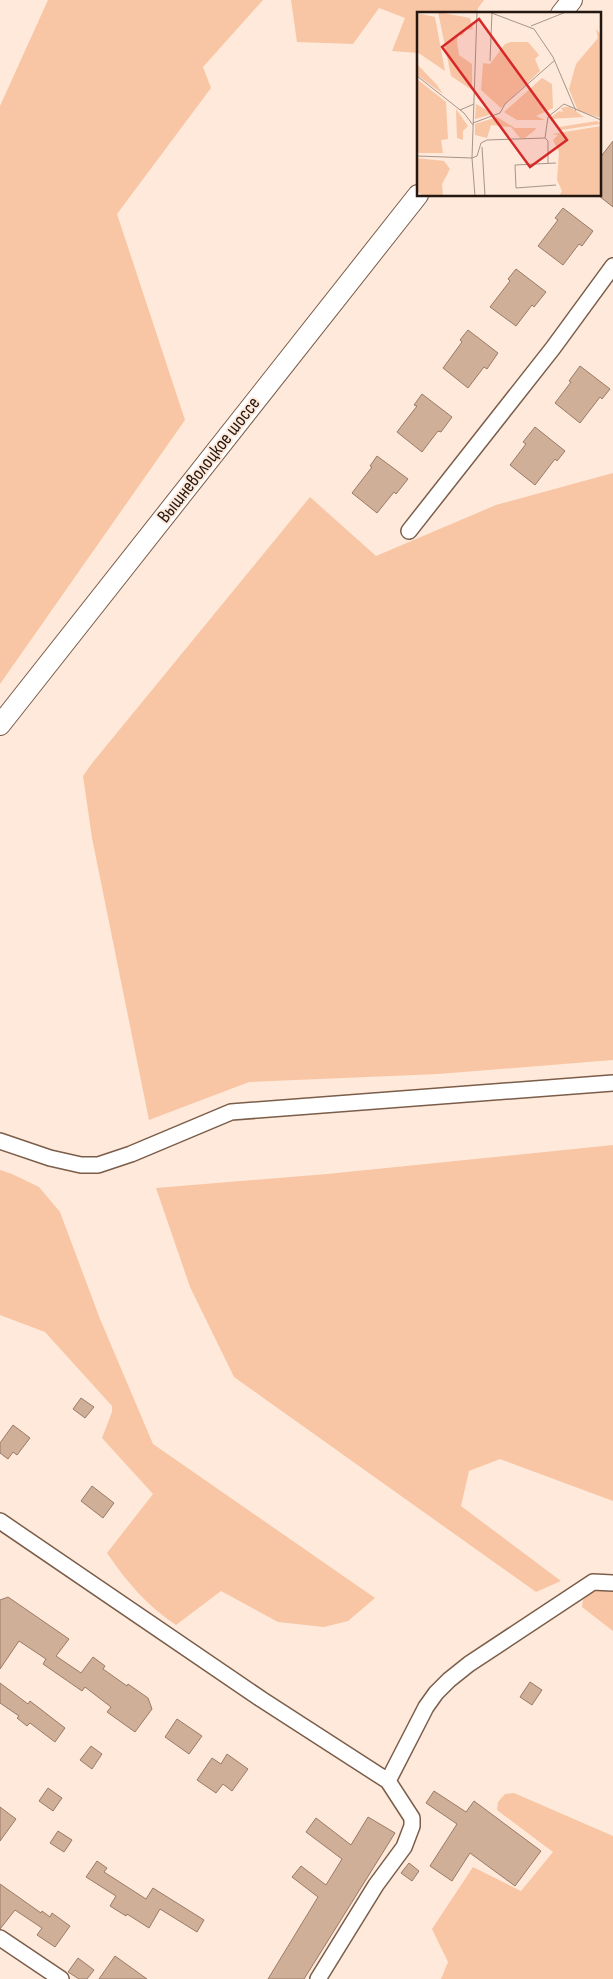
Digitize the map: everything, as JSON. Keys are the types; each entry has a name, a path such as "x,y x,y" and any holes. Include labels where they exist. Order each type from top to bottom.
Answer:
{"main road":[{"path":"563,12 572,0"},
{"name":"Вышневолоцкое шоссе","path":"0,725 417,196"}],"street":[{"path":"409,531 554,348 613,266"},
{"path":"0,1141 50,1158 81,1165 98,1165 131,1154 231,1112 613,1083"},
{"path":"0,1521 388,1782 412,1818 412,1826 404,1847 376,1885 318,1979"},
{"path":"388,1782 426,1707 449,1680 469,1664 592,1582 613,1582"},
{"path":"0,1938 61,1979"}],"shaded area":[{"path":"48,0 263,0 203,67 211,88 117,214 185,420 0,684 0,106"},
{"path":"291,0 484,0 477,12 417,12 417,53 392,51 405,18 379,8 353,44 297,42"},
{"path":"613,473 613,1060 438,1074 249,1082 149,1120 92,838 83,776 93,762 310,497 376,556 496,505"},
{"path":"613,1145 613,1501 500,1459 469,1471 461,1506 561,1581 536,1592 234,1377 190,1287 156,1188 327,1174"},
{"path":"0,1170 39,1187 60,1212 100,1319 153,1444 375,1598 348,1621 324,1627 278,1622 221,1591 176,1625 146,1601 122,1573 107,1553 153,1494 102,1438 112,1412 112,1406 45,1332 0,1315"},
{"path":"596,1589 613,1590 613,1631 582,1607 586,1595"},
{"path":"514,1793 613,1836 613,1979 441,1979 448,1962 432,1929 473,1867 521,1891 553,1852 497,1810 498,1802 505,1794"}],"building":[{"path":"613,141 613,207 599,196 600,158"},
{"path":"563,208 593,231 582,246 579,244 563,265 538,246 558,220 555,218"},
{"path":"516,269 546,292 534,307 532,305 516,326 490,307 510,281 508,279"},
{"path":"468,330 498,353 487,369 484,367 468,388 443,368 462,342 460,340"},
{"path":"580,366 610,389 602,399 600,397 580,423 555,403 571,382 569,381"},
{"path":"422,394 452,417 441,432 438,431 422,452 397,432 417,406 414,405"},
{"path":"535,427 565,451 557,461 555,459 535,485 510,465 526,444 523,442"},
{"path":"377,456 408,479 396,494 394,492 377,513 352,493 372,467 370,466"},
{"path":"81,1398 94,1407 85,1418 73,1409"},
{"path":"13,1425 30,1438 17,1455 13,1452 8,1459 0,1453 0,1443"},
{"path":"92,1486 114,1503 103,1518 81,1501"},
{"path":"8,1597 69,1639 56,1656 81,1673 93,1657 105,1666 103,1669 148,1698 152,1709 135,1732 107,1712 111,1707 85,1687 82,1691 43,1664 46,1659 19,1641 0,1669 0,1600"},
{"path":"530,1682 542,1690 532,1705 520,1697"},
{"path":"0,1683 28,1704 30,1701 65,1728 55,1742 30,1723 27,1726 17,1718 19,1716 0,1703"},
{"path":"177,1719 202,1736 189,1754 165,1737"},
{"path":"91,1746 102,1754 92,1769 80,1760"},
{"path":"227,1754 248,1769 232,1791 223,1784 216,1793 197,1780 212,1758 221,1764"},
{"path":"48,1788 62,1798 53,1811 39,1801"},
{"path":"434,1791 466,1812 474,1801 541,1851 515,1886 470,1853 452,1881 430,1866 457,1824 426,1803"},
{"path":"0,1807 16,1819 0,1841"},
{"path":"368,1817 395,1833 304,1979 268,1979 318,1897 292,1877 301,1866 326,1885 342,1859 306,1832 316,1818 351,1845"},
{"path":"58,1831 72,1840 64,1852 50,1843"},
{"path":"97,1861 107,1868 104,1872 146,1899 153,1888 204,1920 197,1932 160,1909 149,1928 110,1906 116,1896 86,1877"},
{"path":"409,1863 419,1871 412,1881 401,1873"},
{"path":"0,1884 41,1913 42,1911 50,1917 52,1913 70,1926 55,1947 37,1935 42,1928 15,1910 0,1929"},
{"path":"115,1956 147,1979 99,1979"},
{"path":"78,1958 94,1970 87,1979 79,1979 68,1972"}]}
